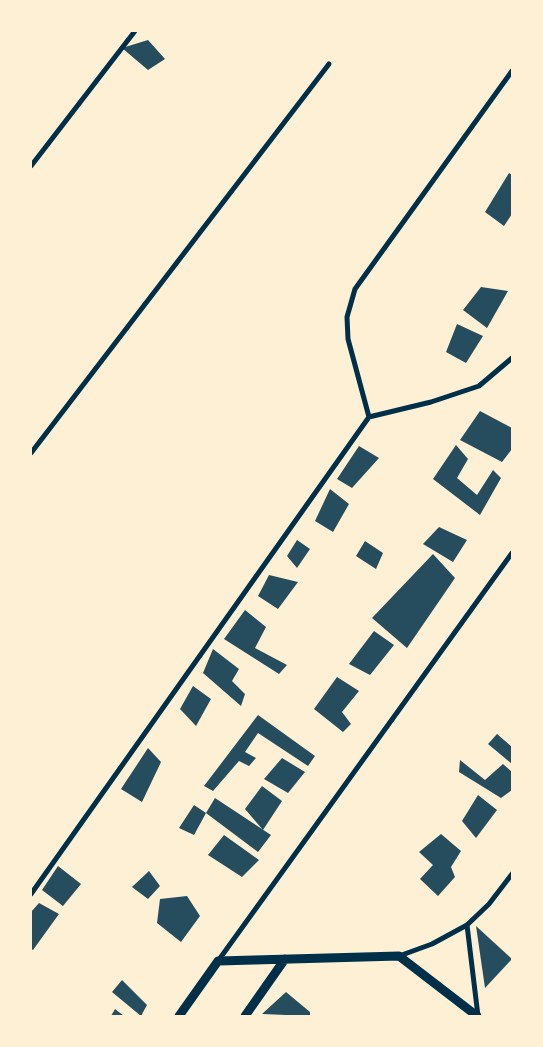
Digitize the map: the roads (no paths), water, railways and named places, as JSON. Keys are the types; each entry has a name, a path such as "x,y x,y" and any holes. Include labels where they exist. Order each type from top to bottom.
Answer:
{"street":[{"path":"31,166 135,31"},
{"path":"31,453 329,64"},
{"path":"369,417 348,339 347,317 355,289 512,71"},
{"path":"31,894 369,417 431,402 479,386 512,358"},
{"path":"179,1016 512,552"},
{"path":"218,961 399,956 432,944 467,925 489,904 512,874"},
{"path":"467,925 478,1016"},
{"path":"399,956 478,1016"},
{"path":"244,1016 284,959"}]}
